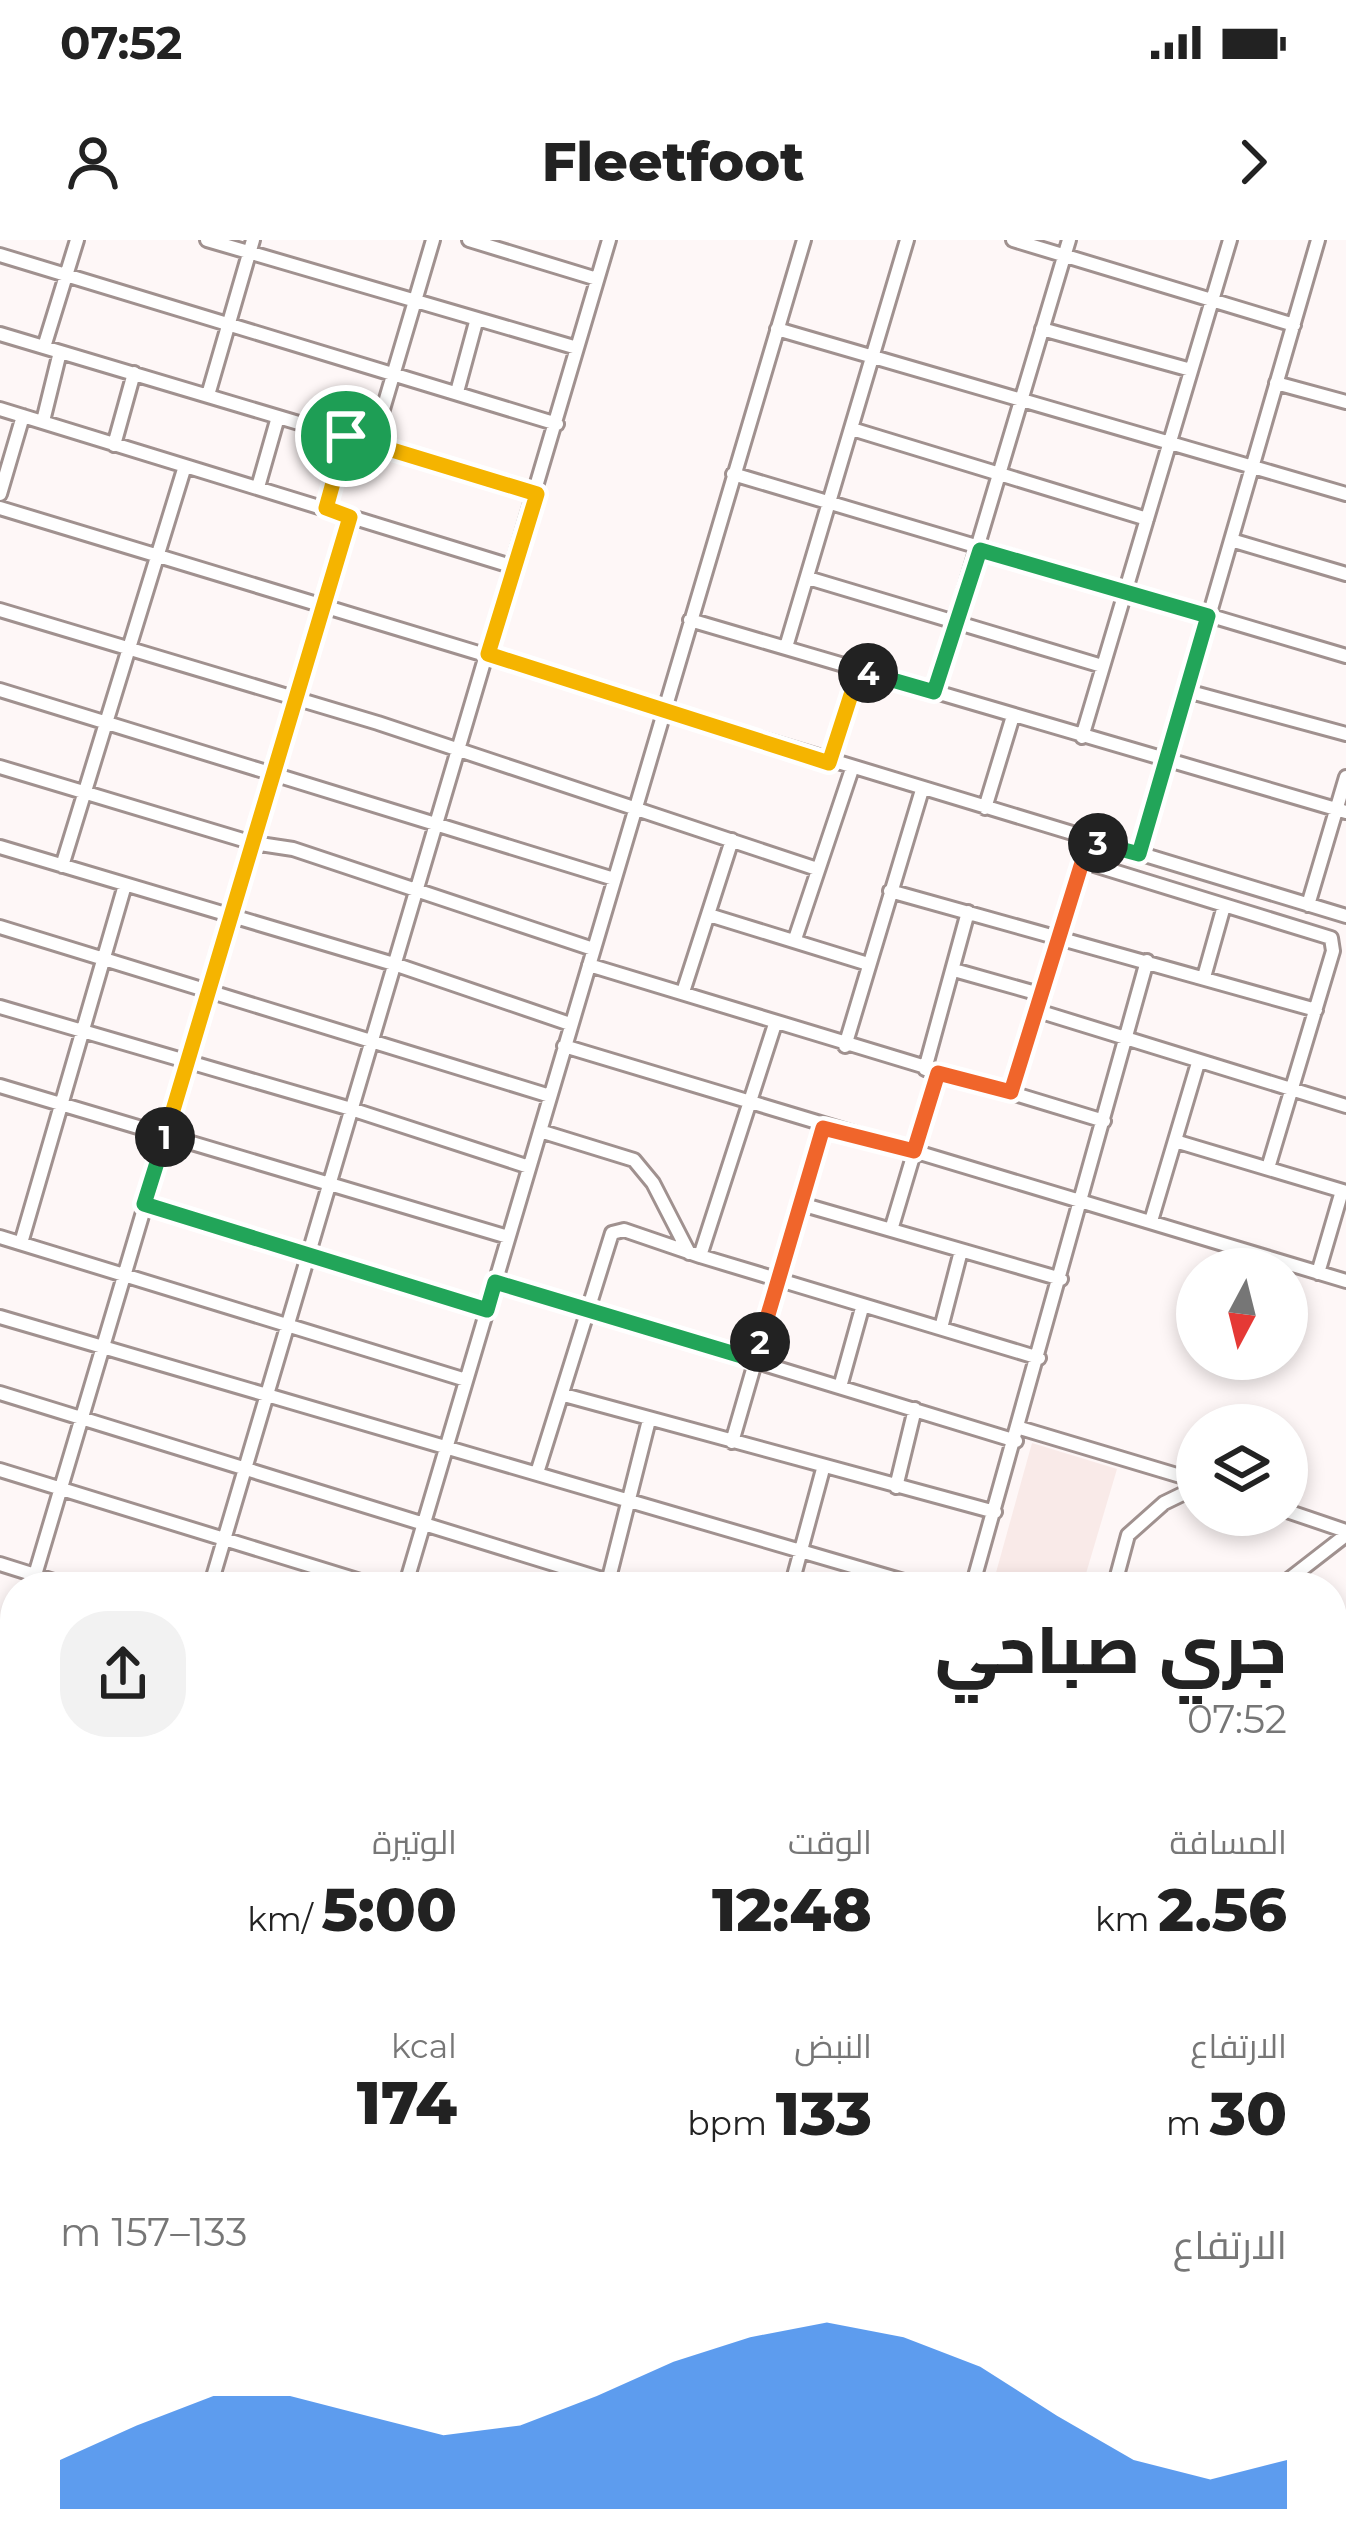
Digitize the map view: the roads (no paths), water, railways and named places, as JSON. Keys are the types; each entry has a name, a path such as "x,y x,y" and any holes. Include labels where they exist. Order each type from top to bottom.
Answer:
{"street":[{"path":"44,346 77,240"},
{"path":"207,240 251,246 414,304 577,348"},
{"path":"373,443 433,240"},
{"path":"469,240 597,279"},
{"path":"215,1572 609,240"},
{"path":"409,1572 804,240"},
{"path":"786,647 907,240"},
{"path":"1013,240 1294,325"},
{"path":"934,692 959,622 1018,402 1069,240"},
{"path":"1082,737 1230,240"},
{"path":"1139,854 1318,240"},
{"path":"208,395 251,246"},
{"path":"0,255 556,424"},
{"path":"457,392 476,322"},
{"path":"1042,328 1191,370"},
{"path":"777,329 1346,494"},
{"path":"0,334 537,494"},
{"path":"43,421 60,352"},
{"path":"114,445 134,373"},
{"path":"1276,383 1346,402"},
{"path":"0,409 514,567"},
{"path":"0,494 23,416"},
{"path":"258,488 278,417"},
{"path":"852,429 1147,518"},
{"path":"326,508 346,436"},
{"path":"62,866 185,466"},
{"path":"733,474 1346,656"},
{"path":"0,508 1346,916"},
{"path":"36,1572 350,517"},
{"path":"1231,539 1346,574"},
{"path":"808,578 1102,666"},
{"path":"0,610 458,749 818,869"},
{"path":"690,620 1341,810"},
{"path":"829,763 859,670"},
{"path":"0,690 614,879"},
{"path":"1187,691 1346,734"},
{"path":"985,808 1013,716"},
{"path":"0,767 253,843 293,849 593,949"},
{"path":"795,940 852,769"},
{"path":"1308,905 1341,810 1346,777"},
{"path":"845,1046 922,790"},
{"path":"683,992 732,840"},
{"path":"1011,1092 1089,840"},
{"path":"0,847 397,965 570,1024"},
{"path":"1082,861 1331,938 1333,951 1268,1168"},
{"path":"21,1243 125,885"},
{"path":"890,891 1316,1010"},
{"path":"1204,977 1224,906"},
{"path":"891,1230 914,1151 968,912"},
{"path":"709,915 868,964"},
{"path":"0,927 550,1096"},
{"path":"977,1572 1147,962"},
{"path":"589,965 1104,1121"},
{"path":"954,970 1042,994"},
{"path":"0,1007 351,1109 529,1167"},
{"path":"1038,1011 1346,1106"},
{"path":"694,1254 752,1106 775,1024"},
{"path":"564,1046 823,1128 1151,1220 1346,1281"},
{"path":"1151,1220 1198,1063"},
{"path":"0,1086 508,1237"},
{"path":"732,1442 823,1128"},
{"path":"540,1131 634,1160 694,1254"},
{"path":"1175,1141 1344,1192 1318,1274"},
{"path":"144,1204 487,1310"},
{"path":"800,1204 1061,1279"},
{"path":"536,1473 618,1229 777,1283 1039,1358"},
{"path":"0,1237 466,1380"},
{"path":"941,1328 961,1251"},
{"path":"495,1282 915,1409 1176,1478"},
{"path":"840,1387 862,1308"},
{"path":"0,1317 875,1572"},
{"path":"0,1393 248,1467 570,1572"},
{"path":"564,1395 995,1512"},
{"path":"896,1486 915,1409"},
{"path":"611,1572 649,1420"},
{"path":"794,1572 823,1468"},
{"path":"0,1470 330,1572"},
{"path":"1118,1572 1128,1535 1176,1496"},
{"path":"1308,1519 1346,1533"},
{"path":"1298,1572 1346,1533"}]}
